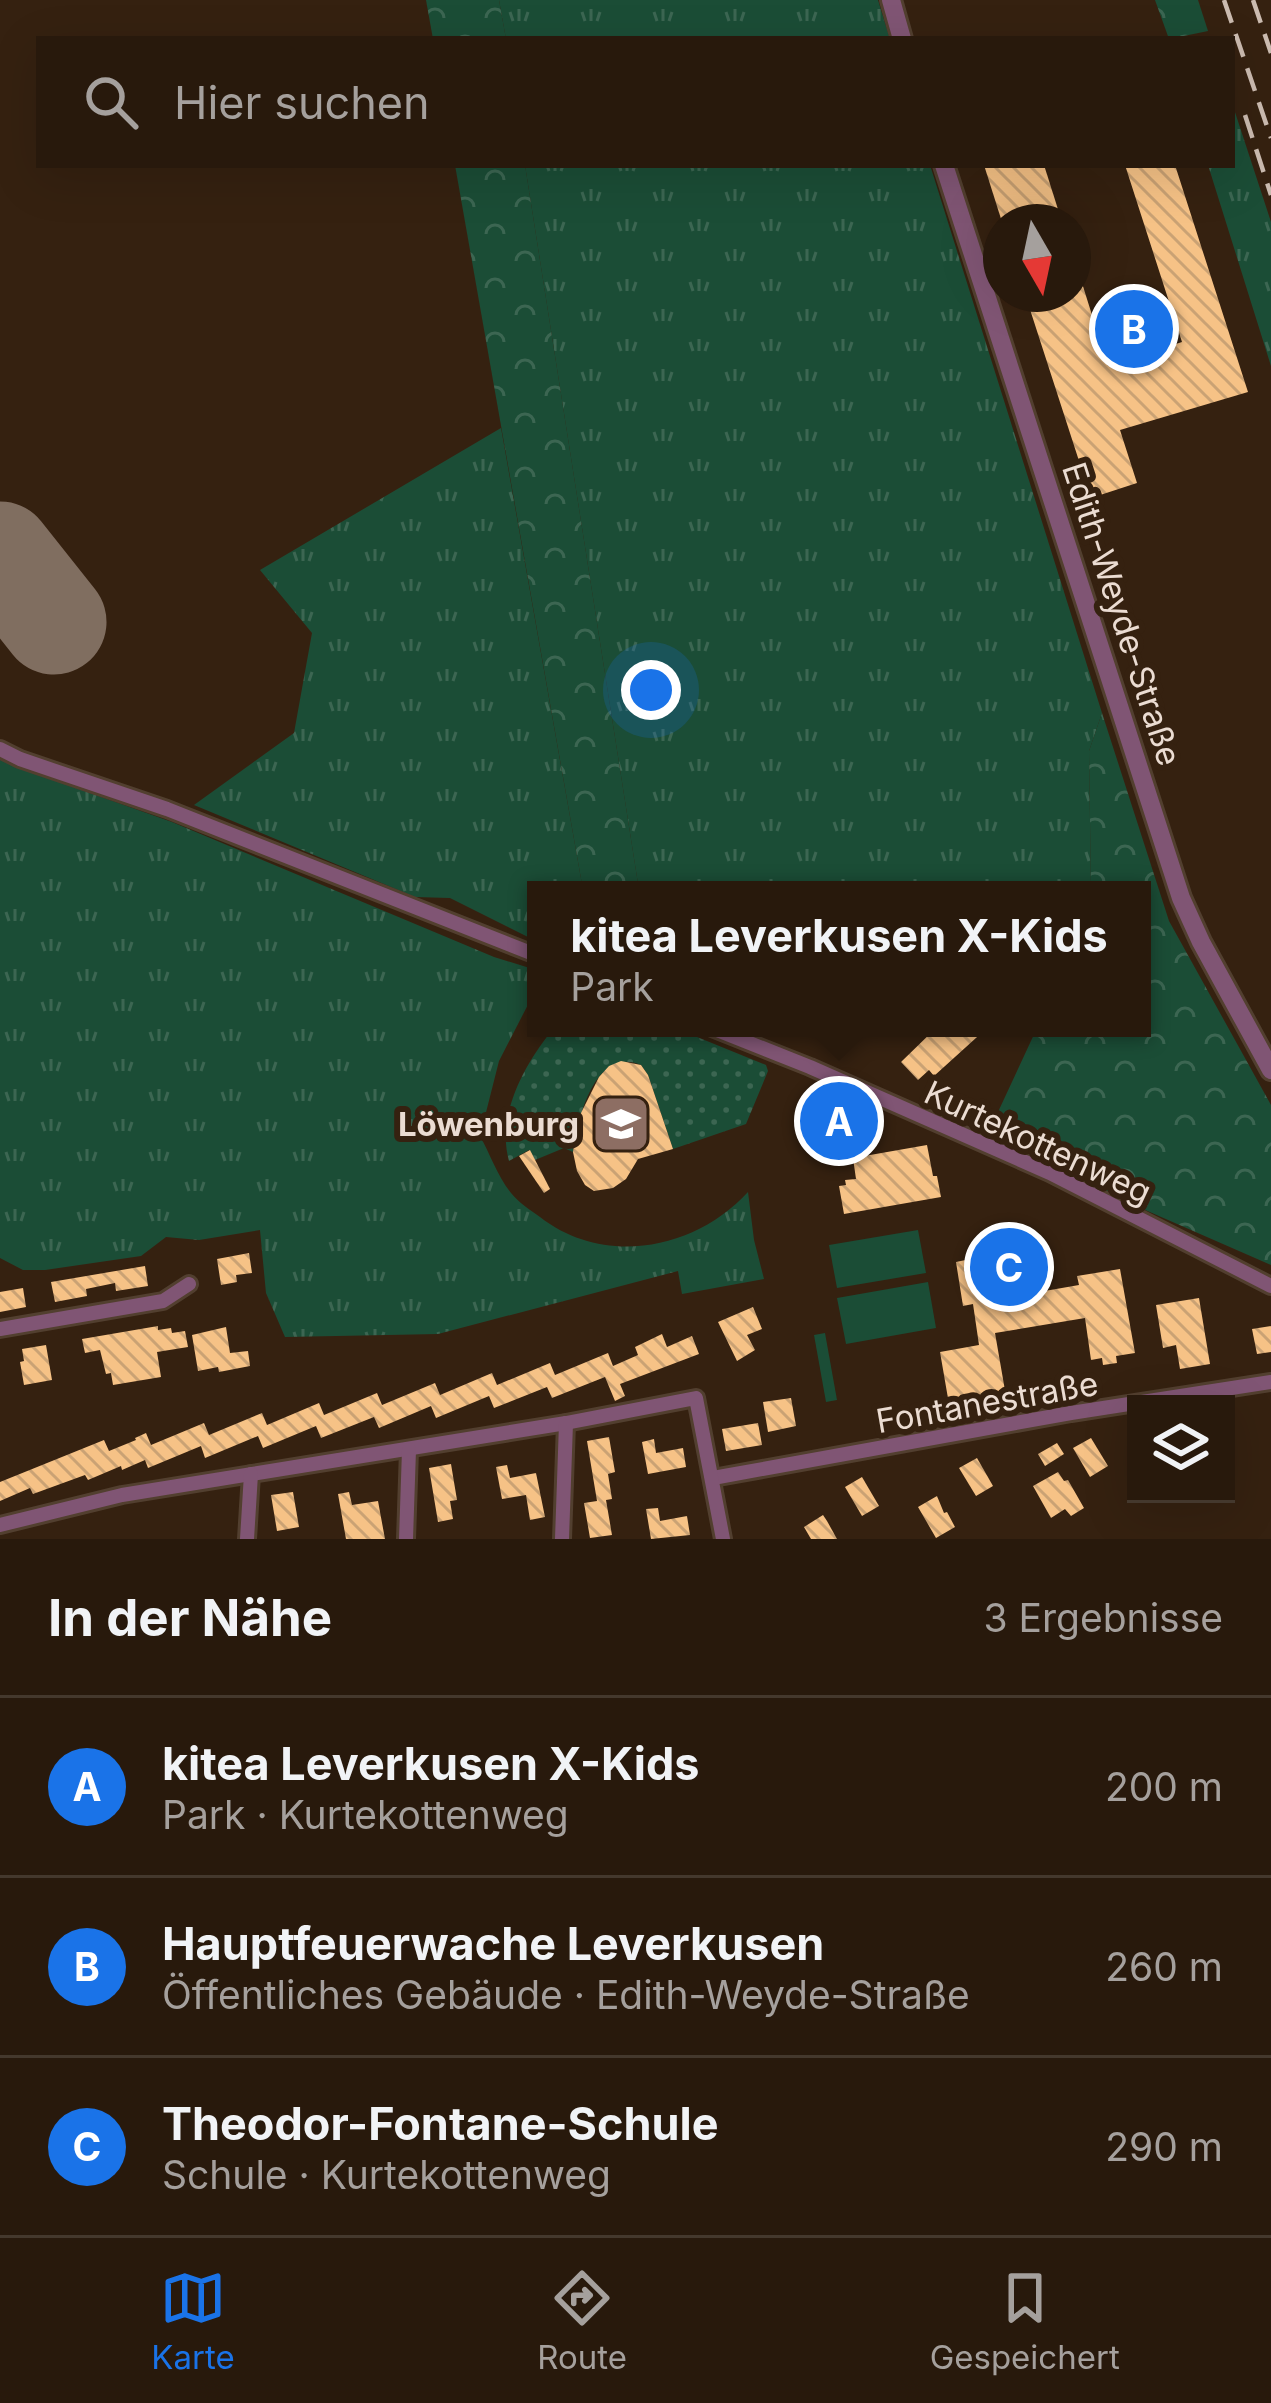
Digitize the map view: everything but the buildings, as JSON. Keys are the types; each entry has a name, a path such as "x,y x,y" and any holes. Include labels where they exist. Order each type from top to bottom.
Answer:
{"street":[{"path":"890,0 901,36"},
{"name":"Edith-Weyde-Straße","path":"945,168 1180,898 1271,1070"},
{"path":"0,749 527,951"},
{"name":"Kurtekottenweg","path":"735,1037 1051,1173 1271,1286"},
{"path":"0,1329 163,1301 189,1284"},
{"name":"Fontanestraße","path":"713,1478 1271,1382"},
{"path":"0,1526 122,1495 566,1424 696,1398 724,1539"},
{"path":"562,1539 566,1424"},
{"path":"406,1539 409,1450"},
{"path":"247,1539 251,1474"}],"green space":[{"path":"426,0 499,0 505,36 432,36"},
{"path":"499,0 878,0 889,36 505,36"},
{"path":"1155,0 1198,0 1208,31 1168,36"},
{"path":"1235,112 1271,222 1271,366 1209,168 1235,168"},
{"path":"456,168 525,168 638,881 581,881"},
{"path":"525,168 931,168 1102,713 1089,751 1091,881 638,881"},
{"path":"501,428 581,881 527,881 527,936 450,898 415,897 194,805 294,733 312,633 260,570"},
{"path":"1102,713 1169,921 1271,1105 1271,1265 985,1140 1033,1037 1151,1037 1151,881 1091,881 1089,751"},
{"path":"0,757 527,967 527,1007 499,1061 480,1136 506,1187 524,1206 565,1233 620,1246 676,1239 726,1212 748,1192 764,1279 682,1294 678,1271 438,1334 285,1337 266,1293 260,1230 199,1240 166,1237 141,1256 45,1270 23,1270 0,1258"},
{"path":"547,1037 697,1037 766,1065 768,1071 746,1124 673,1149 641,1065 612,1066 591,1089 573,1152 564,1148 535,1160 529,1150 509,1161 506,1126 510,1108"},
{"path":"855,1111 864,1131 860,1136 851,1137 848,1127 820,1132 817,1115"},
{"path":"918,1230 926,1273 837,1288 829,1245"},
{"path":"928,1282 936,1328 846,1344 837,1298"},
{"path":"825,1333 837,1400 826,1402 814,1335"}],"runway":[{"path":"0,554 54,622"}],"railway":[{"path":"1224,0 1271,138"},
{"path":"1253,0 1271,53"},
{"path":"1245,115 1271,195"}],"place":[{"name":"Hauptfeuerwache Leverkusen","path":"1134,329"},
{"name":"kitea Leverkusen X-Kids","path":"839,1121"},
{"name":"Löwenburg","path":"621,1124"},
{"name":"Theodor-Fontane-Schule","path":"1009,1267"}]}
